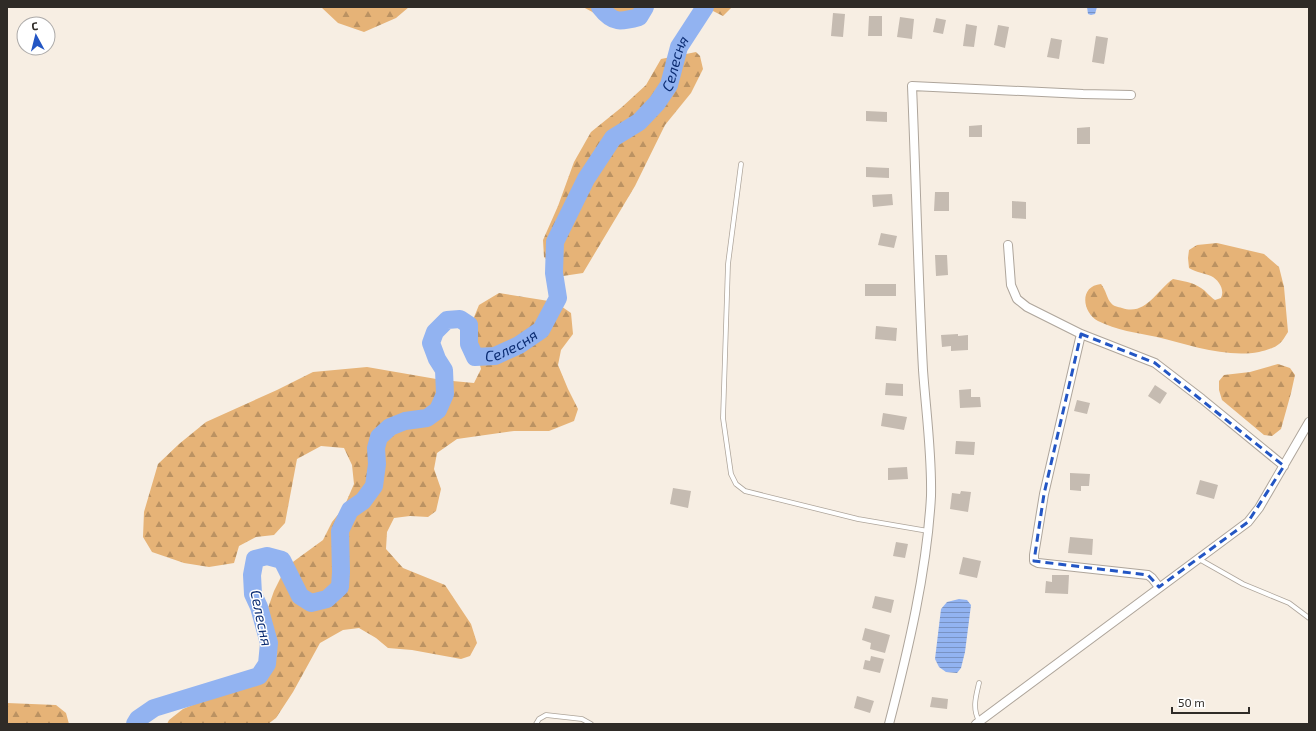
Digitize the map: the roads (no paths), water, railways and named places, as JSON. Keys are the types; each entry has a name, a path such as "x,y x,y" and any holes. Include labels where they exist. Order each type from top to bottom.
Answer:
{"street":[{"path":"889,724 905,663 923,569 931,494 923,370 912,86 1083,94 1131,94"},
{"path":"1008,245 1011,285 1017,300 1027,307 1081,334 1155,363 1284,466"},
{"path":"1081,334 1044,494 1034,561 1038,563 1148,575 1159,586"},
{"path":"977,722 1159,586 1248,522 1260,508 1309,422"}],"lane":[{"path":"741,164 728,264 723,418 731,474 736,484 745,491 851,517 928,531"},
{"path":"1199,558 1243,584 1289,603 1309,618"},
{"path":"977,722 975,714 975,701 979,683"},
{"path":"536,724 539,719 546,715 582,719 591,724"},
{"path":"575,724 576,719"}],"water":[{"path":"1087,7 1097,7 1095,14 1088,14"},
{"path":"959,599 967,600 971,605 965,652 961,668 957,673 946,672 939,667 935,659 941,609 947,602"}],"waterway":[{"name":"Селесня","path":"600,7 613,19 622,21 639,17 645,7"},
{"name":"Селесня","path":"135,724 138,719 154,708 259,676 267,664 269,643 259,607 253,594 252,575 255,559 267,556 282,560 300,596 311,603 327,599 340,587 340,531 350,510 363,501 374,486 377,464 376,448 379,437 390,427 405,421 427,418 438,410 445,394 444,370 437,359 431,343 435,332 447,320 460,319 469,325 469,344 475,357 495,356 519,345 541,330 558,298 554,273 555,242 586,179 613,138 639,122 657,103 669,85 679,47 705,7"}]}
